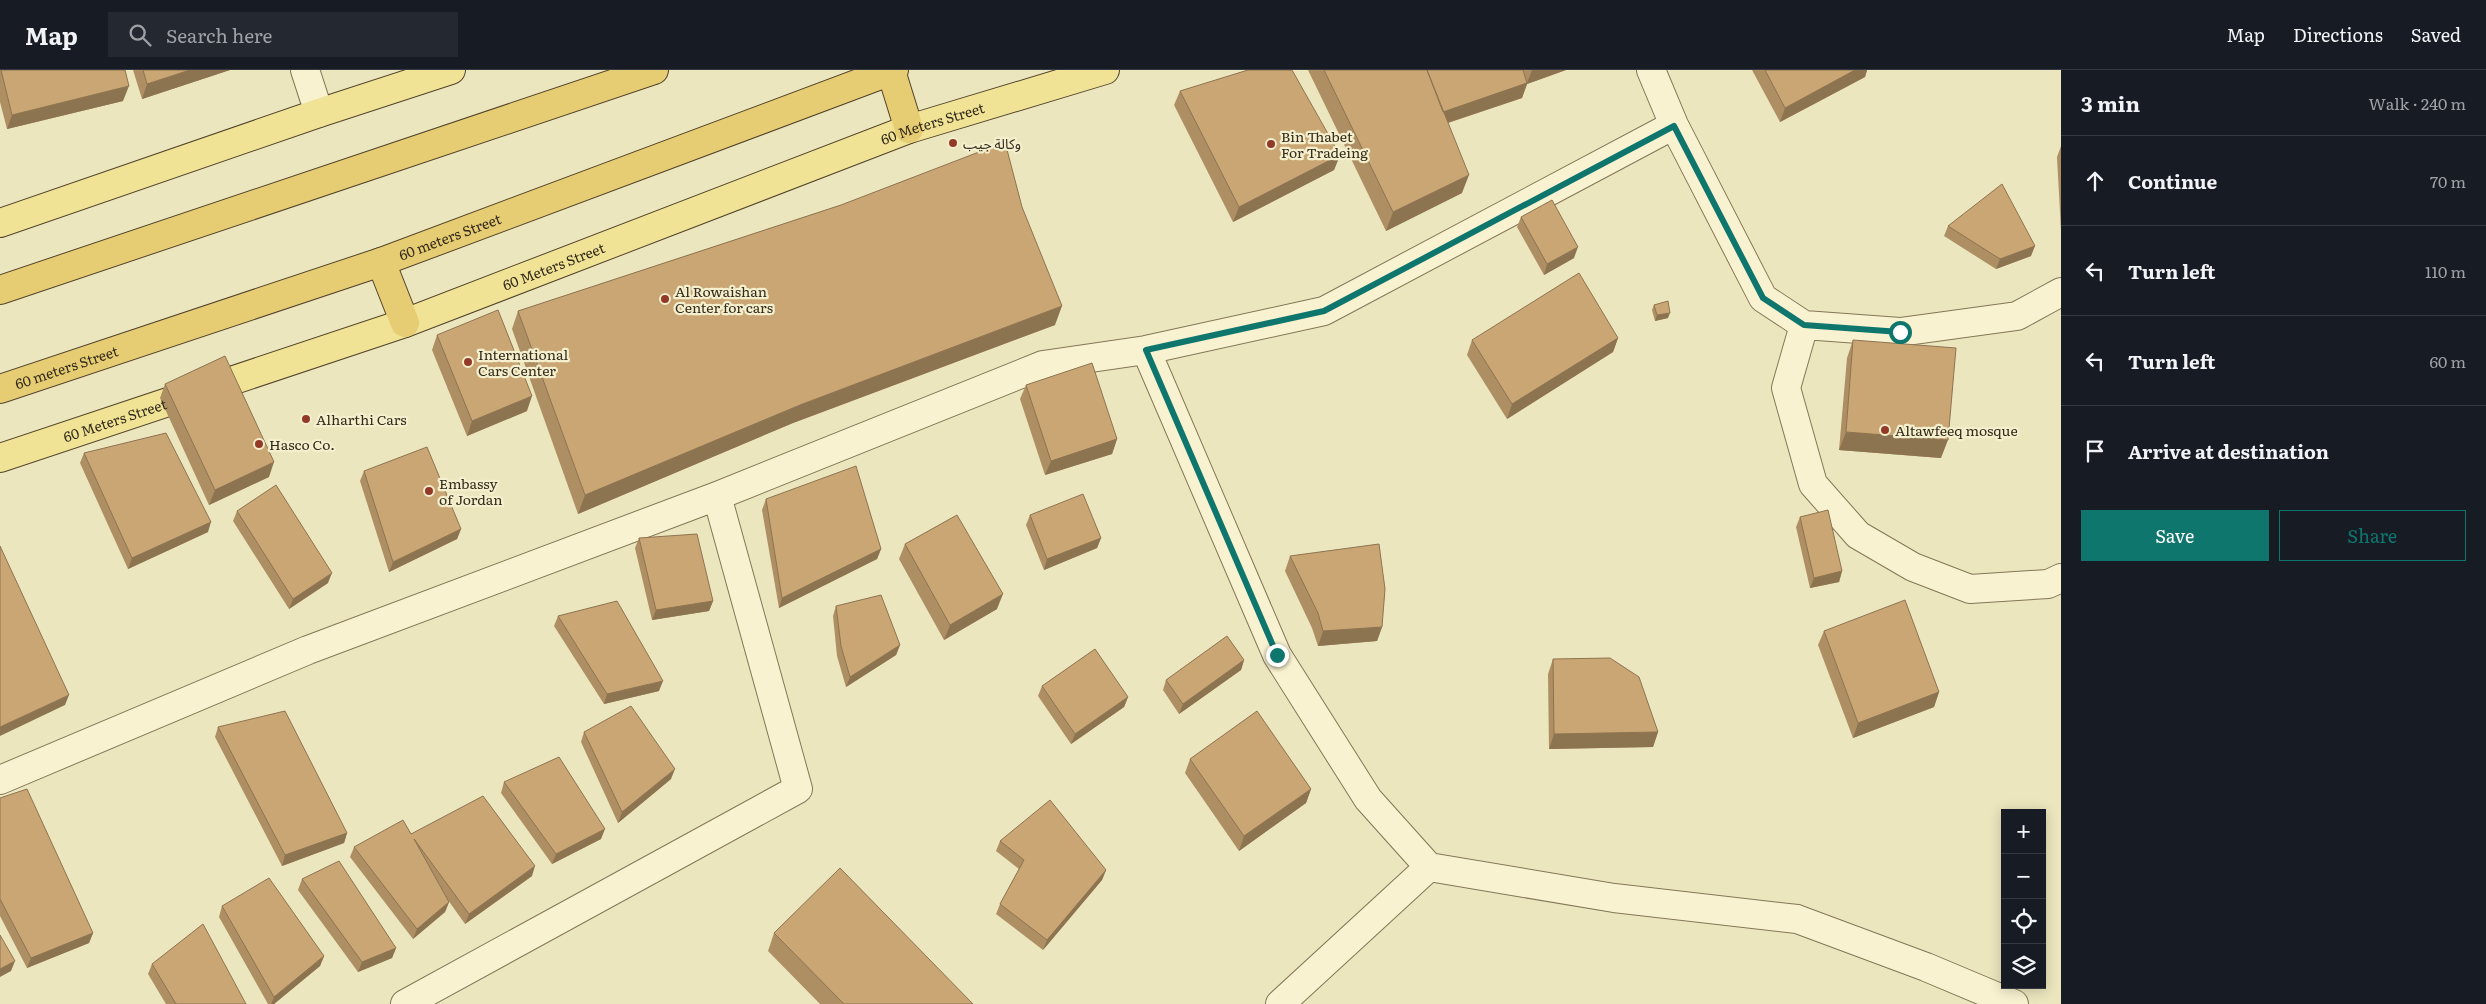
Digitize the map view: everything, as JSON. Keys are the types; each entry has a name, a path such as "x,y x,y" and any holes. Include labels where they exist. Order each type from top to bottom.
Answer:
{"highway":[{"path":"0,290 654,70"},
{"path":"893,70 909,129"},
{"name":"60 meters Street","path":"0,389 381,262 893,70"},
{"path":"381,262 405,323"}],"main road":[{"path":"0,224 319,113 451,70"},
{"name":"60 Meters Street","path":"0,458 405,323 909,129 1105,70"}],"street":[{"path":"305,70 319,113"},
{"path":"1651,70 1674,126 1763,298 1804,325 1910,330 2017,316 2061,292"},
{"path":"0,780 308,650 717,496 1043,365 1146,350 1324,311 1674,126"},
{"path":"1804,325 1786,388 1813,484 1858,535 1913,567 1970,589 2048,584 2061,578"},
{"path":"1146,350 1277,655 1368,799 1429,867 1614,898 1797,918 1926,966 2014,1004"},
{"path":"405,1004 798,789 717,496"},
{"path":"1280,1004 1429,867"}],"building":[{"path":"1,70 125,70 129,86 12,115"},
{"path":"143,70 190,70 147,84"},
{"path":"1248,70 1292,70 1340,155 1239,207 1180,91"},
{"path":"1324,70 1427,70 1469,175 1393,212"},
{"path":"1427,70 1523,70 1527,83 1443,112"},
{"path":"1765,70 1855,70 1785,108"},
{"path":"1005,142 1022,207 1062,306 800,405 585,495 518,311 841,205"},
{"path":"2002,184 2035,246 2000,259 1948,226"},
{"path":"1552,200 1578,247 1547,264 1521,217"},
{"path":"1579,273 1618,338 1512,404 1472,340"},
{"path":"1668,301 1670,313 1657,315 1654,305"},
{"path":"498,310 532,396 472,421 437,335"},
{"path":"1853,340 1956,348 1948,440 1846,432"},
{"path":"225,356 274,462 215,490 165,384"},
{"path":"1092,363 1117,439 1051,461 1026,385"},
{"path":"166,433 211,522 132,558 84,453"},
{"path":"427,447 461,529 393,562 364,471"},
{"path":"856,466 881,549 782,598 766,499"},
{"path":"276,485 332,573 293,599 237,511"},
{"path":"1083,494 1101,538 1047,559 1030,515"},
{"path":"1828,510 1842,571 1814,578 1800,517"},
{"path":"957,515 1003,594 950,625 905,544"},
{"path":"697,534 713,601 656,610 639,538"},
{"path":"1379,544 1385,589 1382,627 1323,631 1318,613 1290,556"},
{"path":"0,546 69,695 0,727"},
{"path":"881,595 900,645 850,677 841,646 836,606"},
{"path":"1905,600 1939,692 1858,723 1824,631"},
{"path":"617,601 663,681 607,694 558,616"},
{"path":"1227,636 1244,660 1183,704 1166,680"},
{"path":"1095,649 1128,697 1075,734 1042,686"},
{"path":"1610,658 1639,677 1658,732 1554,734 1553,659"},
{"path":"631,706 675,769 622,812 584,732"},
{"path":"285,711 347,833 285,855 218,727"},
{"path":"1257,711 1311,789 1244,836 1190,759"},
{"path":"559,757 605,829 556,854 504,782"},
{"path":"27,789 93,933 31,958 0,899 0,798"},
{"path":"483,796 535,866 469,914 414,839 449,902 417,929 354,847 403,820 411,834"},
{"path":"1050,800 1106,870 1047,940 1000,904 1024,860 1000,841"},
{"path":"339,861 396,948 362,962 302,879"},
{"path":"840,868 973,1004 844,1004 774,933"},
{"path":"269,878 324,956 274,997 222,906"},
{"path":"203,924 246,1004 176,1004 152,964"},
{"path":"0,935 15,961 0,969"}],"place":[{"name":"وكالة جيب","path":"953,143"},
{"name":"Bin Thabet For Tradeing","path":"1271,144"},
{"name":"Al Rowaishan Center for cars","path":"665,299"},
{"name":"International Cars Center","path":"468,362"},
{"name":"Alharthi Cars","path":"306,419"},
{"name":"Altawfeeq mosque","path":"1885,430"},
{"name":"Hasco Co.","path":"259,444"},
{"name":"Embassy of Jordan","path":"429,491"}],"route":[{"path":"1277,655 1146,350 1324,311 1674,126 1763,298 1804,325 1900,332"}]}
